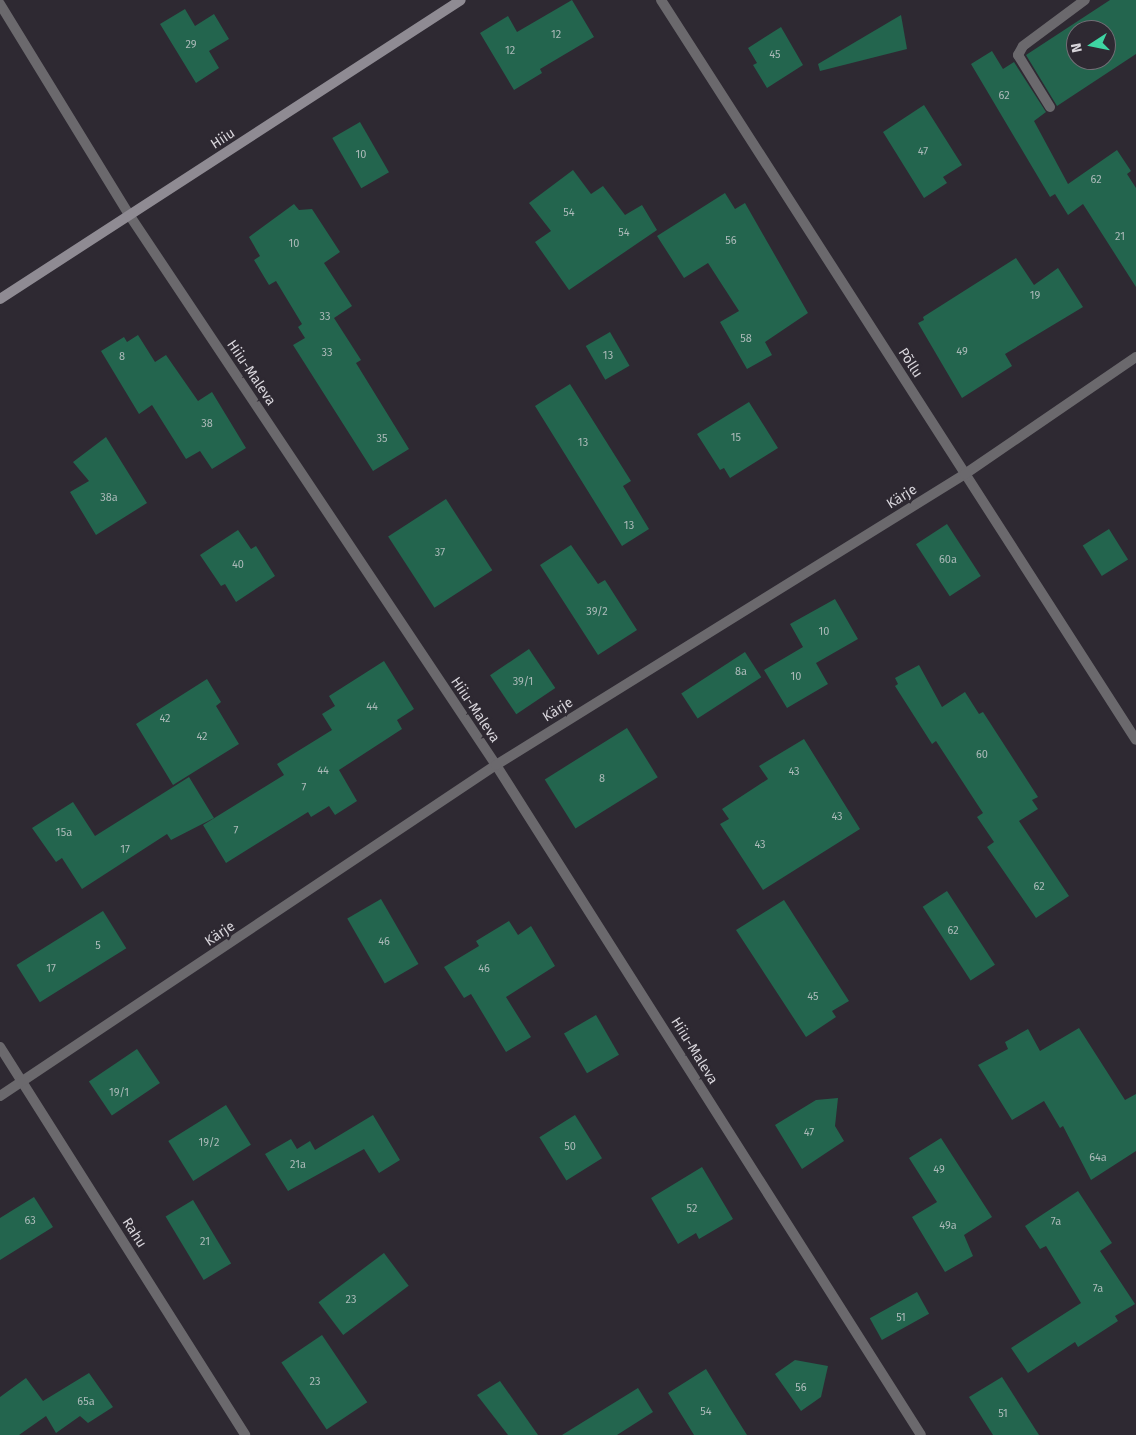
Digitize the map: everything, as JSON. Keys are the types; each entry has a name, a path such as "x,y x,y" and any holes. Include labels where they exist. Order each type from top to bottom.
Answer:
{"street":[{"name":"Hiiu","path":"0,299 461,0"},
{"name":"Põllu","path":"661,0 1136,740"},
{"path":"1050,107 1018,56 1023,46 1085,0"},
{"name":"Hiiu-Maleva","path":"0,4 130,216 496,765 921,1435"},
{"name":"Kärje","path":"0,1096 496,765 965,474 1136,357"},
{"name":"Rahu","path":"0,1047 245,1435"}],"building":[{"path":"572,0 594,37 540,69 542,73 514,90 480,33 508,16 517,32"},
{"path":"1110,0 1136,0 1136,54 1116,67 1116,20 1079,20"},
{"path":"185,9 195,26 214,14 229,39 209,51 219,68 196,83 160,24"},
{"path":"901,15 907,49 820,71 818,64"},
{"path":"781,27 803,65 767,88 753,65 757,63 748,48"},
{"path":"1066,29 1066,70 1112,70 1057,106 1026,55"},
{"path":"992,51 1003,69 1014,62 1046,112 1034,121 1068,184 1117,150 1131,171 1127,174 1136,188 1136,287 1083,204 1068,215 1055,194 1050,197 971,64"},
{"path":"924,105 962,165 943,177 947,183 924,198 883,132"},
{"path":"360,122 389,172 361,188 332,138"},
{"path":"573,170 591,194 603,186 625,215 642,205 657,230 569,290 535,242 551,231 529,203"},
{"path":"725,193 735,209 745,203 808,313 765,342 772,355 747,369 720,322 739,311 708,263 684,278 657,236"},
{"path":"294,204 299,210 312,209 340,252 324,263 352,306 334,318 361,360 356,363 409,449 373,471 293,345 305,338 298,327 302,324 276,281 269,285 254,260 260,256 249,237"},
{"path":"1016,258 1034,285 1058,268 1083,307 1005,354 1012,366 962,398 918,323 924,320 923,317"},
{"path":"610,332 630,366 605,380 586,346"},
{"path":"138,335 155,362 166,355 198,401 212,392 246,448 212,469 200,451 186,459 152,405 139,414 101,351 124,337 127,342"},
{"path":"570,384 631,481 623,486 649,529 622,546 535,406"},
{"path":"749,402 778,448 730,478 724,468 720,470 697,434"},
{"path":"106,437 147,503 96,535 70,492 89,481 73,462"},
{"path":"446,499 492,570 434,608 388,537"},
{"path":"947,524 981,576 950,596 916,544"},
{"path":"1109,529 1128,560 1102,576 1083,545"},
{"path":"238,530 251,549 256,546 275,576 236,602 225,584 221,586 200,555"},
{"path":"571,545 598,584 605,580 637,630 598,655 540,565"},
{"path":"835,599 858,639 816,663 828,684 787,708 764,670 803,647 790,624"},
{"path":"529,649 555,688 516,714 490,675"},
{"path":"745,652 761,677 698,719 681,693"},
{"path":"384,661 414,709 397,720 402,729 339,770 357,801 335,815 329,806 311,817 308,812 226,863 203,825 284,775 277,764 332,730 322,714 335,706 329,696"},
{"path":"919,665 942,707 965,692 979,714 983,712 1038,797 1032,800 1038,809 1019,821 1069,896 1036,918 987,847 994,842 977,817 983,813 936,741 932,744 895,686 898,684 895,678"},
{"path":"207,679 221,702 216,706 239,744 173,785 136,724"},
{"path":"627,728 658,777 575,829 545,779"},
{"path":"804,739 860,829 763,890 720,824 729,819 722,809 768,779 759,766"},
{"path":"189,777 214,818 171,840 167,834 82,889 62,858 56,862 32,828 73,802 95,836"},
{"path":"947,891 995,965 971,981 923,907"},
{"path":"381,899 418,964 385,983 347,919"},
{"path":"784,900 849,1001 832,1011 836,1017 806,1037 736,930"},
{"path":"103,911 126,948 40,1002 16,965"},
{"path":"509,921 518,935 531,926 555,966 506,997 531,1037 506,1052 471,994 464,998 444,967 479,946 476,941"},
{"path":"596,1015 619,1055 587,1073 564,1034"},
{"path":"1079,1028 1125,1100 1136,1094 1136,1151 1091,1180 1063,1126 1060,1128 1044,1101 1012,1120 978,1065 1008,1049 1005,1042 1028,1029 1040,1051"},
{"path":"137,1049 160,1083 112,1115 89,1081"},
{"path":"838,1098 835,1126 844,1141 802,1169 775,1125 816,1100"},
{"path":"226,1105 251,1145 193,1181 168,1141"},
{"path":"373,1115 400,1160 379,1173 364,1149 288,1191 265,1154 291,1139 297,1149 310,1141 315,1150"},
{"path":"575,1115 602,1158 566,1181 539,1137"},
{"path":"941,1138 992,1217 964,1235 973,1256 945,1272 912,1217 937,1202 909,1158"},
{"path":"702,1167 733,1219 699,1239 696,1233 678,1244 651,1198"},
{"path":"1078,1191 1112,1243 1100,1251 1135,1304 1115,1316 1118,1321 1078,1347 1075,1342 1028,1373 1011,1348 1081,1303 1046,1246 1040,1249 1025,1226"},
{"path":"34,1197 53,1227 0,1260 0,1218"},
{"path":"193,1200 231,1263 204,1280 166,1216"},
{"path":"384,1253 409,1286 343,1335 319,1302"},
{"path":"917,1292 929,1314 882,1340 870,1318"},
{"path":"322,1335 367,1402 327,1430 281,1362"},
{"path":"795,1360 828,1366 821,1397 801,1411 775,1374"},
{"path":"706,1369 747,1435 694,1435 668,1393"},
{"path":"89,1373 113,1407 88,1423 80,1416 56,1433 46,1416 19,1435 0,1435 0,1397 26,1378 43,1401"},
{"path":"1002,1377 1039,1435 993,1435 969,1397"},
{"path":"500,1381 538,1435 508,1435 477,1395"},
{"path":"638,1388 653,1412 617,1435 562,1435"}]}
